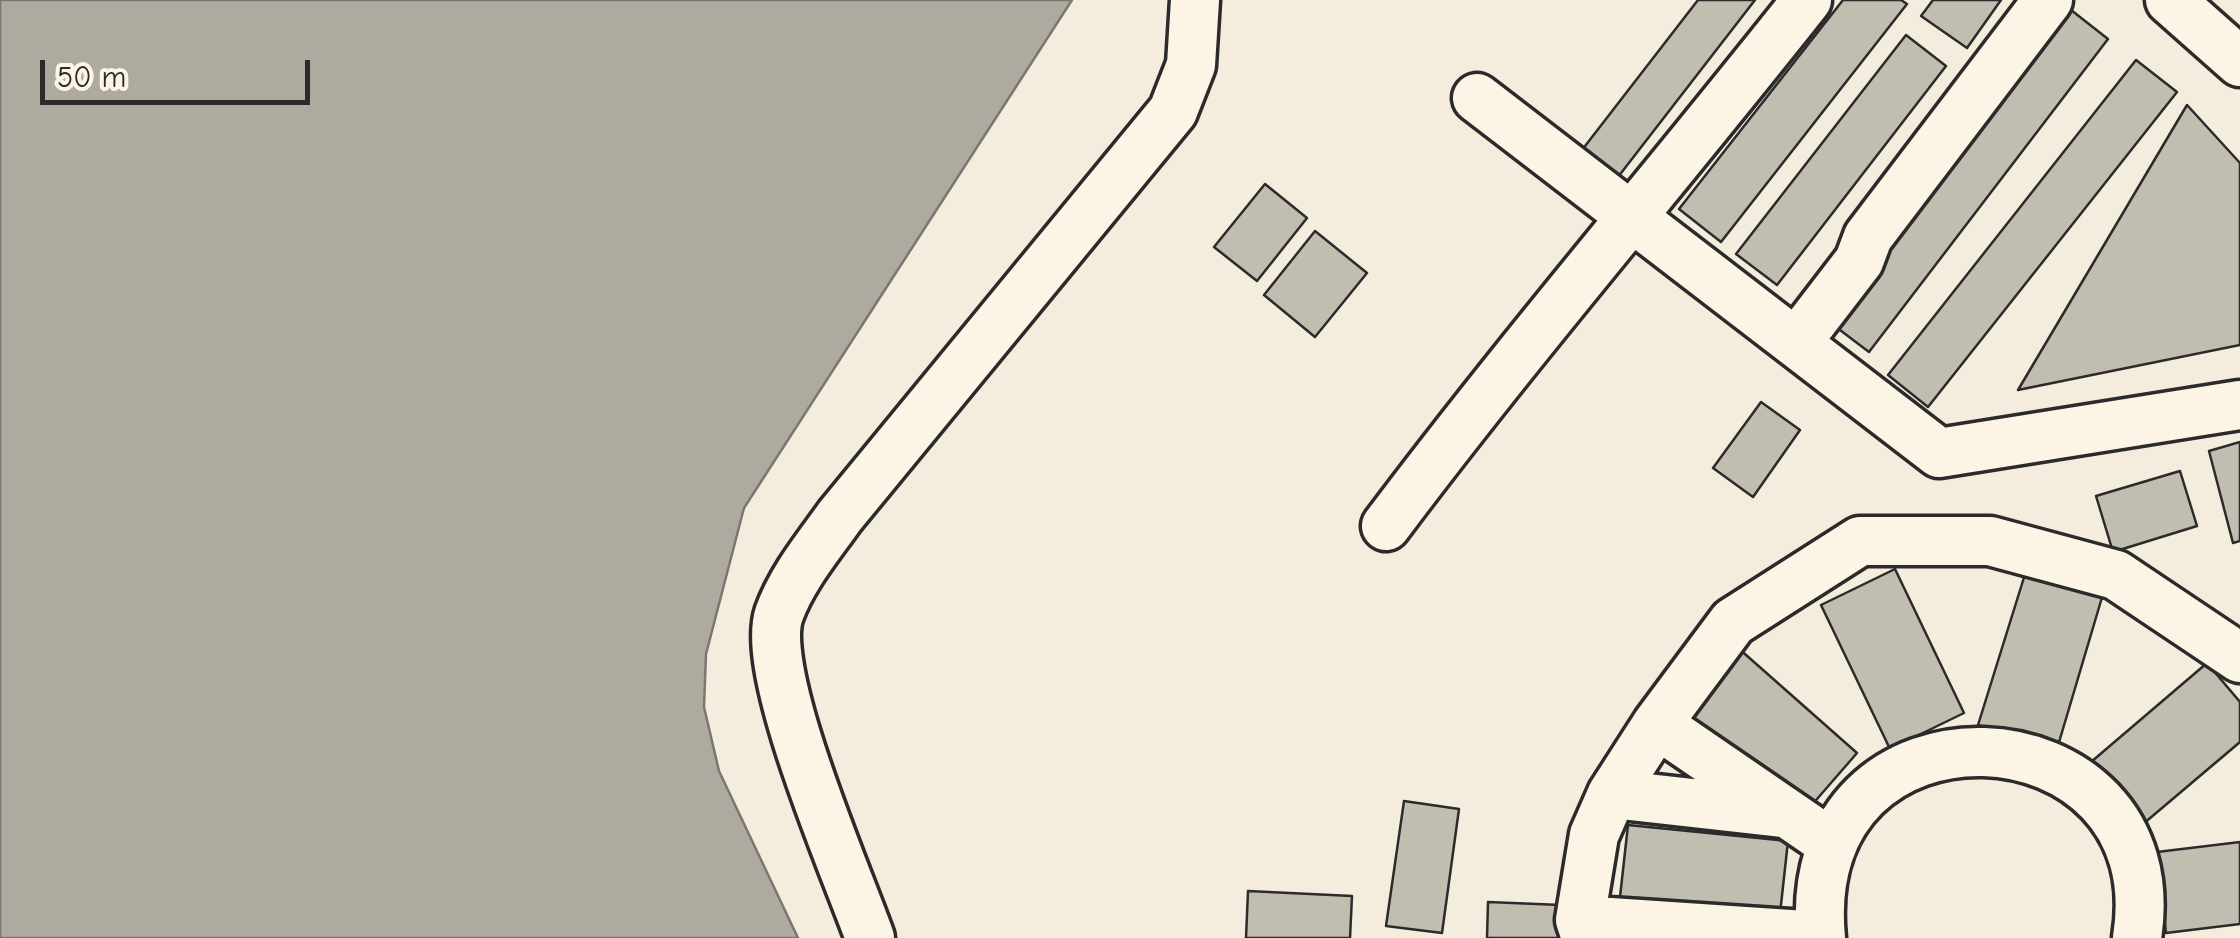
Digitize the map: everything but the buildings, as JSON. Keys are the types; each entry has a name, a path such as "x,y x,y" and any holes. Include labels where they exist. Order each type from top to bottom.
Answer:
{"street":[{"path":"870,938 788,710 775,651 778,617 799,574 840,516 1174,111 1191,65 1195,0"},
{"path":"1386,526 1482,398 1634,218 1807,0"},
{"path":"1796,344 1859,261 1868,237 2048,0"},
{"path":"2170,0 2240,62"},
{"path":"1477,98 1939,454 2240,405"},
{"path":"2142,937 2137,877 2116,824 2077,780 2025,754 1968,749 1912,763 1865,796 1832,844 1819,889 1820,937 1583,929 1594,835 1612,794 1657,724 1733,622 1860,541 1990,542 2116,575 2240,658"},
{"path":"1657,724 1832,844"},
{"path":"1612,794 1791,814"}],"shaded area":[{"path":"0,0 1072,0 744,508 706,654 704,707 719,771 798,938 0,938"}]}
